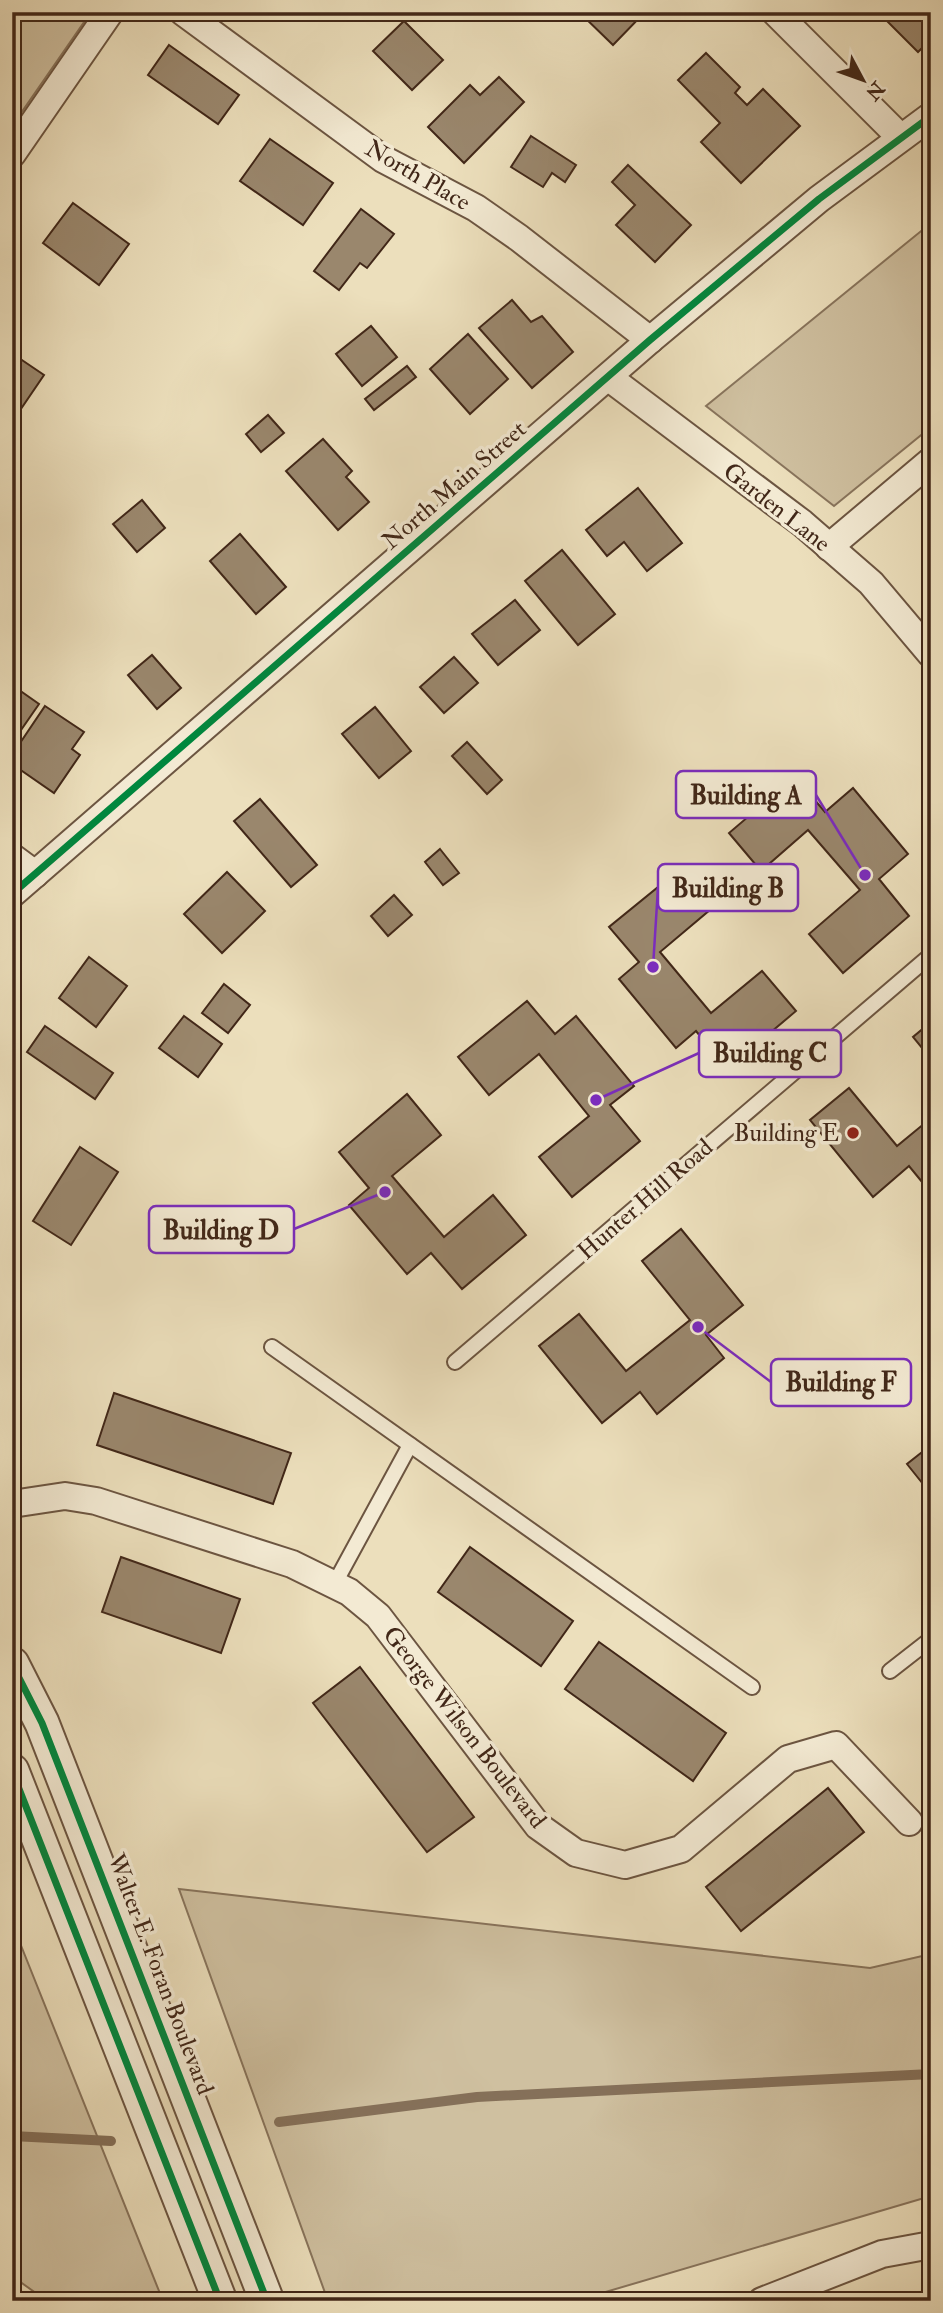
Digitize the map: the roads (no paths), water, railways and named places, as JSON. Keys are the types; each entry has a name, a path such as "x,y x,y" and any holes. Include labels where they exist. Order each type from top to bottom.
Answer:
{"street":[{"path":"12,155 110,12"},
{"name":"North Place","path":"183,12 383,159 476,208 519,237 650,340"},
{"path":"775,12 900,137"},
{"name":"North Main Street","path":"12,894 650,340 819,199 931,116"},
{"name":"Garden Lane","path":"608,377 829,547 871,583 931,654"},
{"path":"829,547 931,461"},
{"path":"12,857 35,874"},
{"name":"George Wilson Boulevard","path":"12,1504 65,1496 96,1501 292,1564 335,1583 358,1597 378,1616 538,1826 576,1853 625,1866 681,1849 788,1759 836,1745 909,1822"},
{"name":"Walter E. Foran Boulevard","path":"12,1664 42,1723 267,2301"},
{"path":"12,1771 220,2301"},
{"path":"762,2301 882,2254 931,2245"}],"lane":[{"name":"Hunter Hill Road","path":"455,1362 931,955"},
{"path":"272,1347 752,1687"},
{"path":"335,1583 410,1445"},
{"path":"890,1671 931,1639"}],"waterway":[{"path":"279,2122 477,2097 931,2074"},
{"path":"12,2136 111,2141"}],"place":[{"name":"Building A","path":"865,875"},
{"name":"Building B","path":"653,967"},
{"name":"Building C","path":"596,1100"},
{"name":"Building E","path":"853,1133"},
{"name":"Building D","path":"385,1192"},
{"name":"Building F","path":"698,1327"}]}
